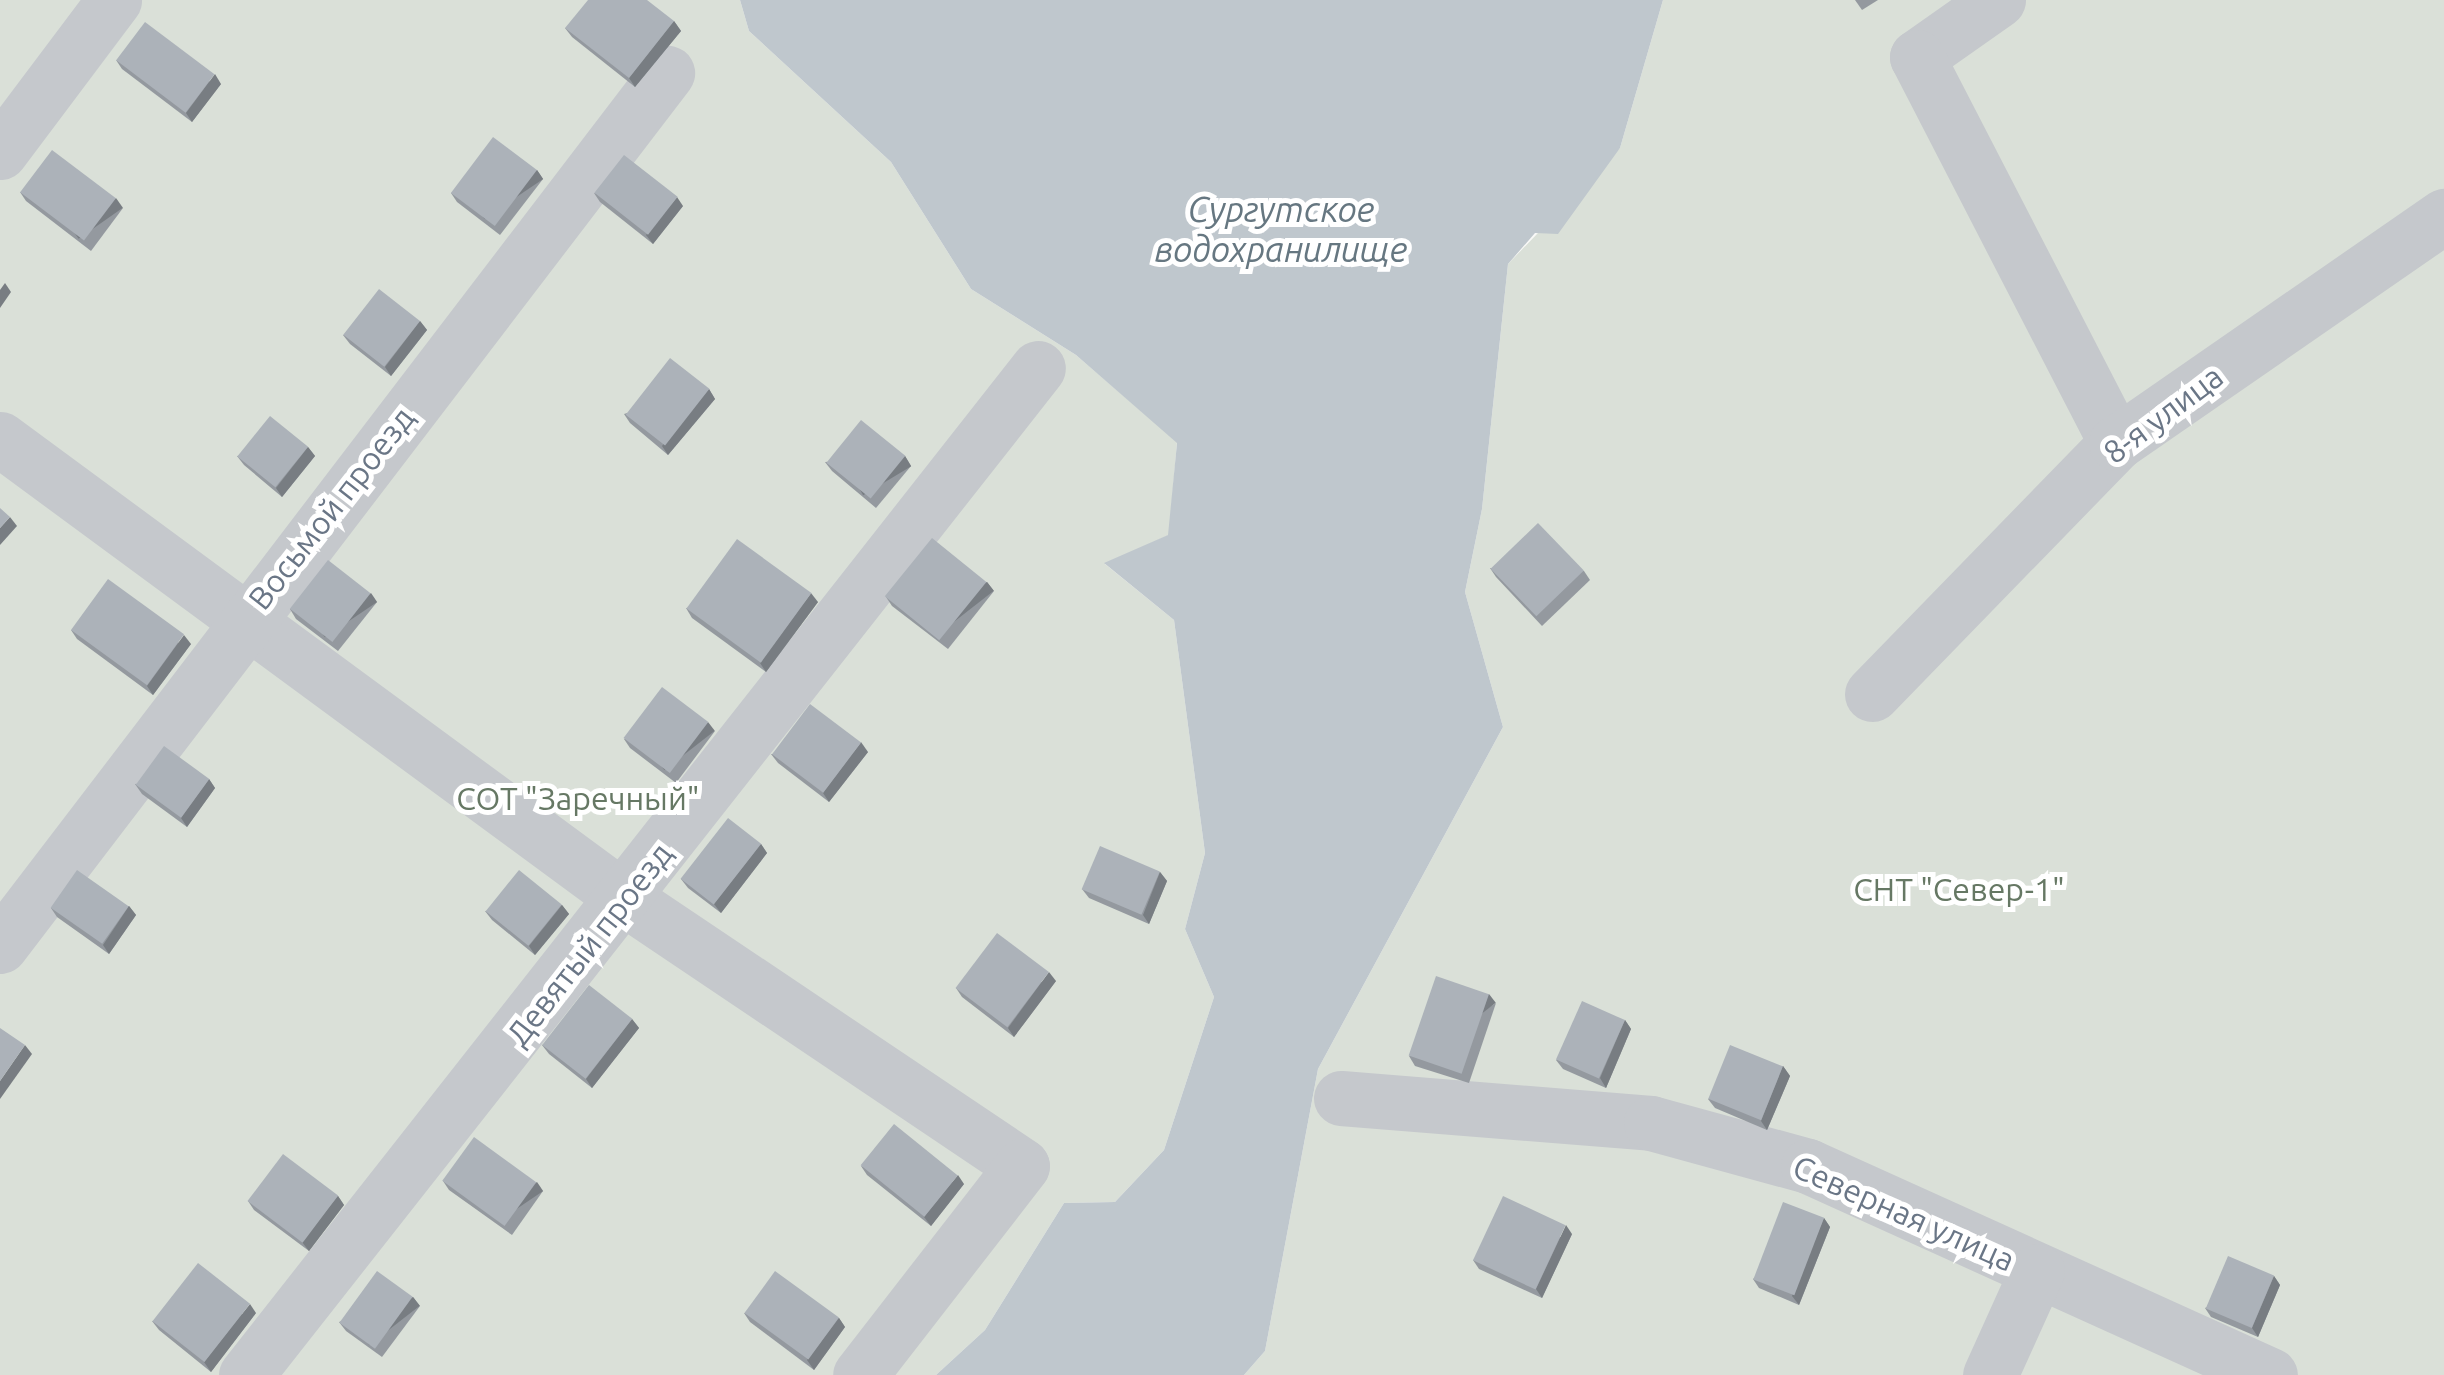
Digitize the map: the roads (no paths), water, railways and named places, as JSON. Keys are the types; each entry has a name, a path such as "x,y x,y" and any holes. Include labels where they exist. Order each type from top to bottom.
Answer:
{"street":[{"path":"0,152 114,0"},
{"path":"1998,0 1917,57 2116,443"},
{"name":"Восьмой проезд","path":"0,946 242,623 667,73"},
{"name":"8-я улица","path":"1872,694 2116,443 2444,216"},
{"name":"Девятый проезд","path":"246,1375 626,899 1038,368"},
{"path":"0,439 242,623 626,899 1022,1166 860,1375"},
{"name":"Северная улица","path":"1341,1098 1651,1122 1808,1166 2270,1375"},
{"path":"1990,1375 2037,1271"}],"water":[{"name":"Сургутское водохранилище","path":"740,0 1663,0 1620,148 1558,234 1535,233 1508,264 1482,509 1465,592 1503,727 1318,1069 1265,1351 1244,1375 936,1375 985,1330 1064,1203 1115,1202 1164,1150 1214,997 1185,929 1205,853 1174,620 1104,563 1168,535 1177,443 1076,355 971,289 891,162 749,31"}],"park label":[{"name":"СОТ \"Заречный\"","path":"578,798"},
{"name":"СНТ \"Север-1\"","path":"1959,889"}]}
